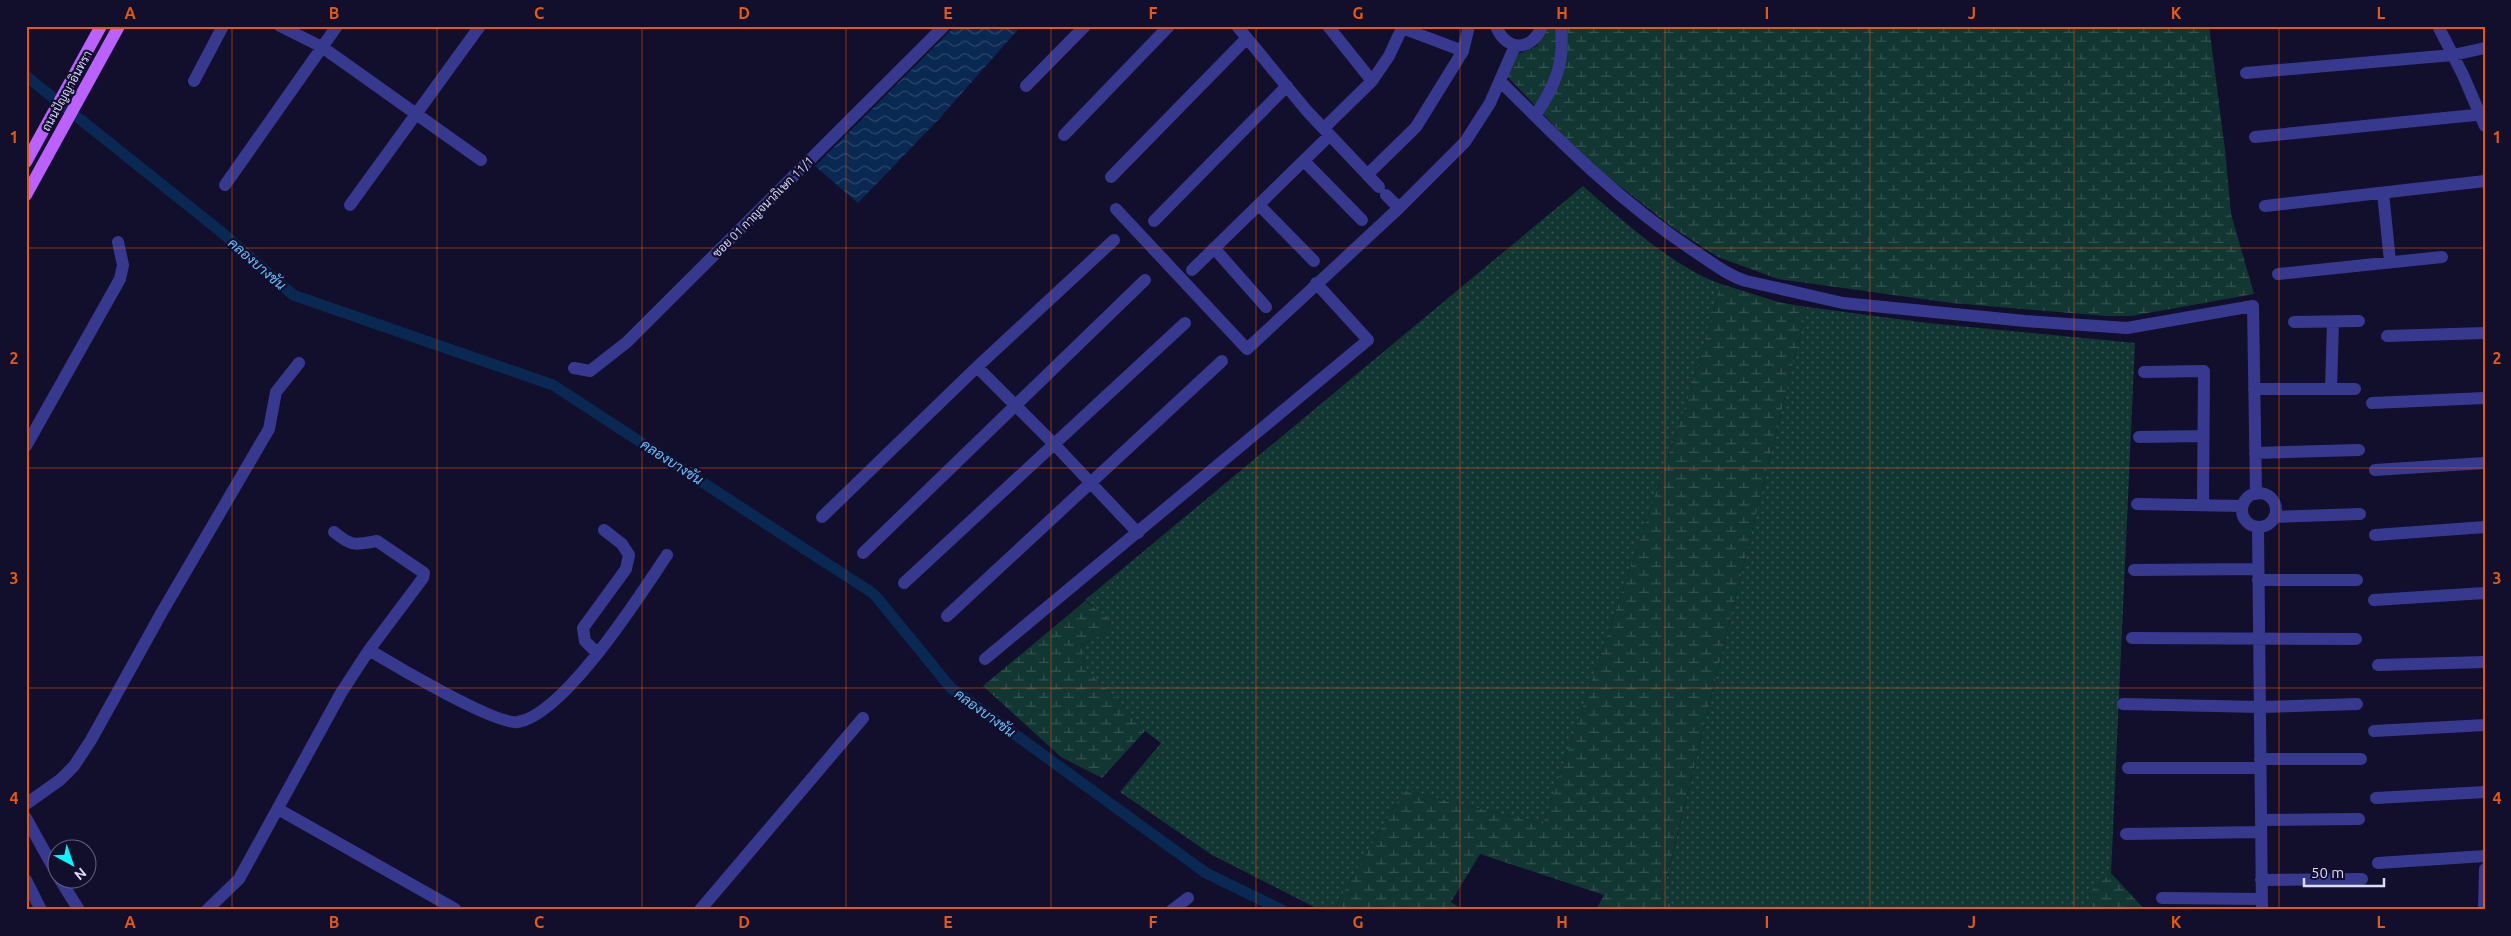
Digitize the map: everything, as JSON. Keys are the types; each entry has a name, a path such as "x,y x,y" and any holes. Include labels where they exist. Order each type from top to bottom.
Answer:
{"main road":[{"name":"ถนนปัญญาอินทรา","path":"26,162 101,26"},
{"name":"ถนนปัญญาอินทรา","path":"26,195 118,26"}],"street":[{"path":"194,81 223,26"},
{"path":"280,26 322,46 481,160"},
{"path":"225,185 337,26"},
{"path":"350,206 480,26"},
{"name":"ซอย 01 กาญจนาภิเษก 11/1","path":"574,368 590,371 627,342 944,26"},
{"path":"1026,86 1085,26"},
{"path":"1064,135 1169,26"},
{"path":"1237,26 1327,132 1399,208"},
{"path":"1368,175 1416,127 1463,51 1469,26"},
{"path":"1496,26 1499,35 1506,42 1516,46 1528,44 1538,36 1542,26"},
{"path":"1535,116 1551,93 1561,63 1561,26"},
{"path":"2255,137 2484,118 2438,26"},
{"path":"1329,27 1372,81"},
{"path":"1192,270 1304,161 1372,81 1389,56 1403,27 1463,51"},
{"path":"1111,177 1247,38"},
{"path":"1116,209 1247,349 1399,208 1465,142 1490,103 1516,46"},
{"path":"2246,72 2452,55 2485,48"},
{"path":"1500,81 1590,171 1668,234 1739,279 1838,303 2025,321 2126,328 2252,306 2256,494"},
{"path":"1154,221 1287,86"},
{"path":"1304,161 1362,220"},
{"path":"2265,206 2485,181"},
{"path":"2383,193 2390,261"},
{"path":"1259,205 1314,261"},
{"path":"822,517 977,367 1114,240"},
{"path":"26,446 120,279 123,265 118,242"},
{"path":"1214,248 1266,307"},
{"path":"2278,274 2442,256"},
{"path":"863,553 1145,280"},
{"path":"985,659 1368,340 1316,284"},
{"path":"2294,322 2358,321"},
{"path":"2330,389 2333,322"},
{"path":"904,583 1185,323"},
{"path":"2387,336 2485,334"},
{"path":"947,616 1222,361"},
{"path":"26,804 60,780 74,766 91,740 162,612 269,429 276,392 299,363"},
{"path":"977,367 1054,444 1138,533"},
{"path":"2144,372 2204,371 2203,505"},
{"path":"2254,389 2355,389"},
{"path":"2372,403 2485,398"},
{"path":"2139,437 2203,436"},
{"path":"2255,453 2359,450"},
{"path":"2375,470 2485,463"},
{"path":"2256,494 2264,494 2273,501 2275,506 2274,517 2266,526 2258,527 2246,522 2242,517 2242,506 2248,497 2256,494"},
{"path":"2137,504 2242,506"},
{"path":"2274,517 2360,514"},
{"path":"2162,898 2262,904 2258,527"},
{"path":"2375,535 2485,527"},
{"path":"597,653 584,641 583,628 626,569 629,555 622,544 604,530"},
{"path":"207,910 239,879 341,693 369,650 423,578 424,573 377,541 356,545 346,541 334,532"},
{"path":"369,650 479,710 517,723 540,712 562,695 597,653 667,555"},
{"path":"2134,570 2357,580"},
{"path":"2374,600 2485,594"},
{"path":"2132,638 2356,639"},
{"path":"2378,665 2485,662"},
{"path":"2124,704 2260,707 2357,704"},
{"path":"700,910 863,718"},
{"path":"2374,731 2485,725"},
{"path":"2128,768 2360,759"},
{"path":"2376,798 2485,792"},
{"path":"278,809 455,909"},
{"path":"26,818 48,859"},
{"path":"2126,834 2359,819"},
{"path":"2378,863 2485,856"},
{"path":"2484,910 2485,868"},
{"path":"2261,880 2362,879"},
{"path":"26,880 41,910"},
{"path":"65,888 79,910"},
{"path":"1172,910 1188,898"}],"green space":[{"path":"1548,26 2209,26 2231,214 2254,294 2131,316 2106,316 1952,303 1778,279 1718,257 1672,227 1588,161 1505,74 1516,55 1537,46"},
{"path":"1583,186 1667,255 1704,277 1721,284 1691,389 1543,824 1404,790 1333,910 1320,910 1212,855 1120,792 1161,743 1145,731 1124,706 1086,669 1081,646 1107,631 1111,621 1085,600"},
{"path":"1721,284 1782,303 1807,307 1661,901 1689,910 1596,910 1604,895 1480,854 1451,902 1463,910 1333,910 1404,790 1543,824 1691,389"},
{"path":"1807,307 1928,323 2135,343 2111,873 2092,890 2092,910 1689,910 1661,902"},
{"path":"1085,601 1111,620 1107,631 1081,646 1086,669 1124,706 1145,731 1102,778 1061,757 983,686"},
{"path":"2111,873 2145,910 2092,910 2092,890"}],"water":[{"path":"955,26 1021,26 939,119 858,203 815,166"}],"waterway":[{"name":"คลองบางชัน","path":"26,76 220,231 293,295 553,385 874,594 951,688 1206,873 1282,910"}]}
